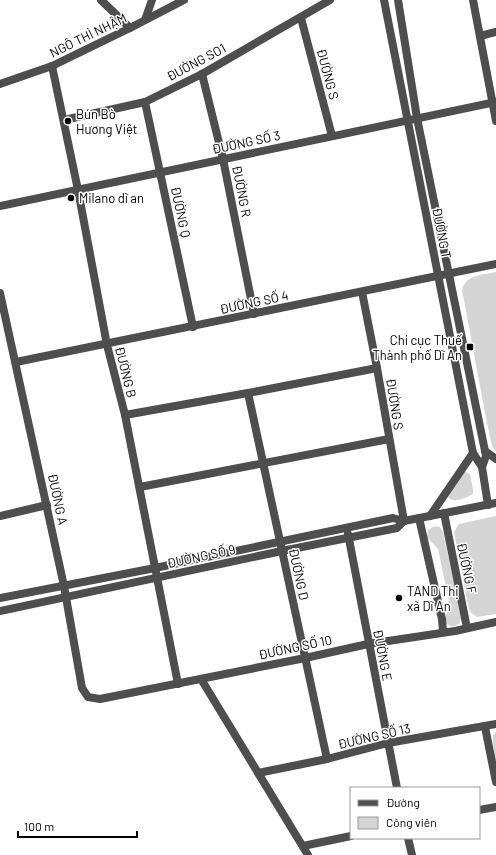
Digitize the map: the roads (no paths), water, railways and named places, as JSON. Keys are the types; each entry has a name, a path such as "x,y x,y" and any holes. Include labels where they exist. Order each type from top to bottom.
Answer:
{"street":[{"path":"101,0 130,28"},
{"path":"145,20 151,0"},
{"name":"NGÔ THÌ NHẬM","path":"0,84 52,66 184,0"},
{"name":"ĐƯỜNG SO1","path":"64,120 146,102 202,74 330,0"},
{"name":"ĐƯỜNG T","path":"384,0 473,453 482,467 492,504"},
{"name":"ĐƯỜNG T","path":"398,0 417,118 486,456 482,467"},
{"path":"473,0 494,102 496,121"},
{"name":"ĐƯỜNG S","path":"301,18 332,136"},
{"path":"480,36 496,32"},
{"name":"ĐƯỜNG B","path":"52,66 78,190 107,345 125,415 140,487 178,684"},
{"name":"ĐƯỜNG R","path":"202,74 223,159 254,314"},
{"name":"ĐƯỜNG Q","path":"146,102 193,326"},
{"name":"ĐƯỜNG SỐ 3","path":"0,206 494,102"},
{"name":"ĐƯỜNG SỐ 4","path":"16,362 107,345 496,264"},
{"name":"ĐƯỜNG S","path":"362,292 404,521"},
{"name":"ĐƯỜNG A","path":"0,293 64,586 82,688 88,697 100,699"},
{"path":"125,415 248,394 377,368"},
{"name":"ĐƯỜNG D","path":"248,394 327,759"},
{"path":"140,487 389,439"},
{"path":"485,451 496,459"},
{"path":"430,516 473,453"},
{"name":"ĐƯỜNG SỐ 9","path":"0,598 155,568 393,518 404,521 492,504"},
{"path":"0,516 47,505"},
{"name":"ĐƯỜNG F","path":"444,513 467,628"},
{"path":"419,518 442,619 443,632"},
{"name":"ĐƯỜNG SỐ 9","path":"0,612 282,551 397,528 404,521"},
{"name":"ĐƯỜNG E","path":"346,527 397,787"},
{"name":"ĐƯỜNG SỐ 10","path":"100,699 368,644 496,622"},
{"path":"201,679 308,855"},
{"name":"ĐƯỜNG SỐ 13","path":"258,773 327,759 388,743 496,724"},
{"path":"485,727 496,782"},
{"path":"480,810 496,807"},
{"path":"303,846 350,836"},
{"path":"408,839 412,855"}],"place":[{"name":"Bún Bò Hương Việt","path":"68,121"},
{"name":"Milano dĩ an","path":"71,198"},
{"name":"Chi cục Thuế Thành phố Dĩ An","path":"470,347"},
{"name":"TAND Thị xã Dĩ An","path":"399,598"}]}
